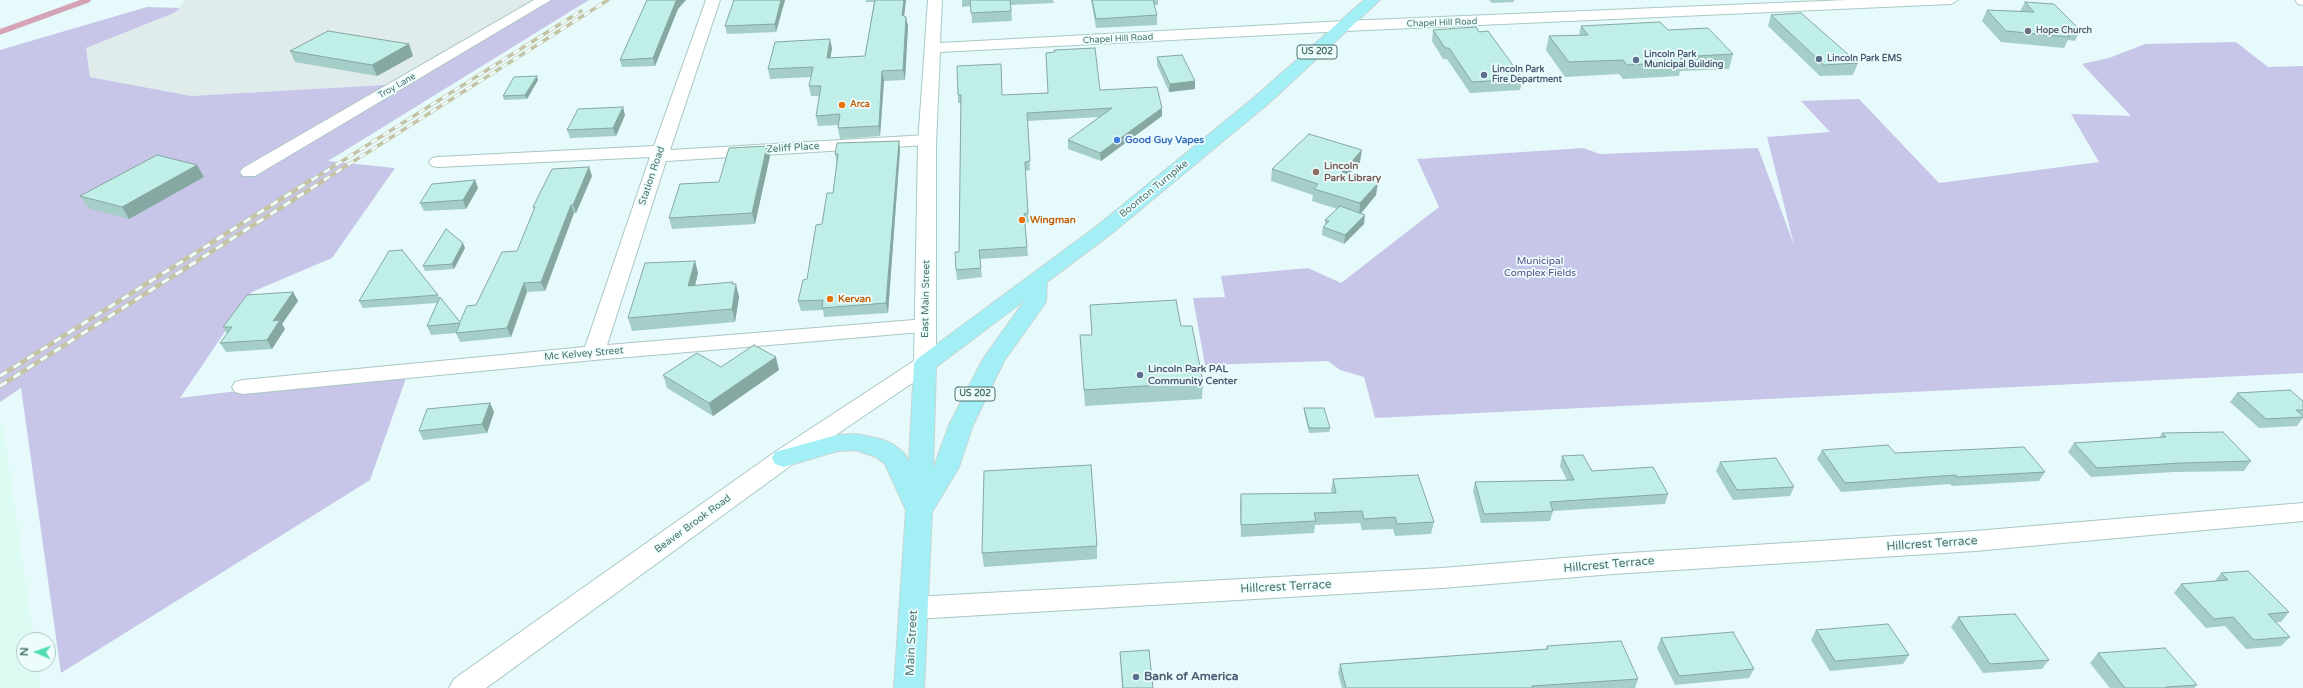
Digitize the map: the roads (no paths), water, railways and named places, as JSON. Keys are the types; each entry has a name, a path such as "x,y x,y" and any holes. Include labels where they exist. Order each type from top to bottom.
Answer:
{"main road":[{"name":"East Main Street","path":"914,602 925,364 928,140 935,0"},
{"name":"Boonton Turnpike","path":"925,364 1104,230 1223,133 1346,26 1373,0"},
{"name":"Chapel Hill Road","path":"932,48 1346,26 1850,2 1951,0"},
{"name":"US 202","path":"919,511 947,467 961,425 994,359 1035,302 1036,281"},
{"name":"Beaver Brook Road","path":"464,688 784,458 925,364"},
{"path":"784,458 837,443 856,442 879,448 895,459 919,511"},
{"name":"Main Street","path":"909,688 914,602"}],"street":[{"name":"Troy Lane","path":"249,172 544,0"},
{"name":"Station Road","path":"594,353 713,0"},
{"name":"Zeliff Place","path":"438,162 660,154 928,140"},
{"name":"Mc Kelvey Street","path":"243,387 594,353 926,326"},
{"name":"Hillcrest Terrace","path":"914,602 1442,578 1613,564 1974,541 2303,512"}],"waterway":[{"path":"0,32 88,0"}],"railway":[{"path":"324,180 608,0"},
{"path":"312,180 581,11"},
{"path":"0,376 313,179"},
{"path":"0,386 326,179"}],"place":[{"name":"Hope Church","path":"2028,31"},
{"name":"Lincoln Park EMS","path":"1819,59"},
{"name":"Lincoln Park Municipal Building","path":"1636,60"},
{"name":"Lincoln Park Fire Department","path":"1484,75"},
{"name":"Arca","path":"842,105"},
{"name":"Good Guy Vapes","path":"1117,140"},
{"name":"Lincoln Park Library","path":"1316,172"},
{"name":"Wingman","path":"1022,220"},
{"name":"Kervan","path":"830,299"},
{"name":"Lincoln Park PAL Community Center","path":"1140,375"},
{"name":"Bank of America","path":"1136,677"}],"park label":[{"name":"Municipal Complex Fields","path":"1540,266"}]}
